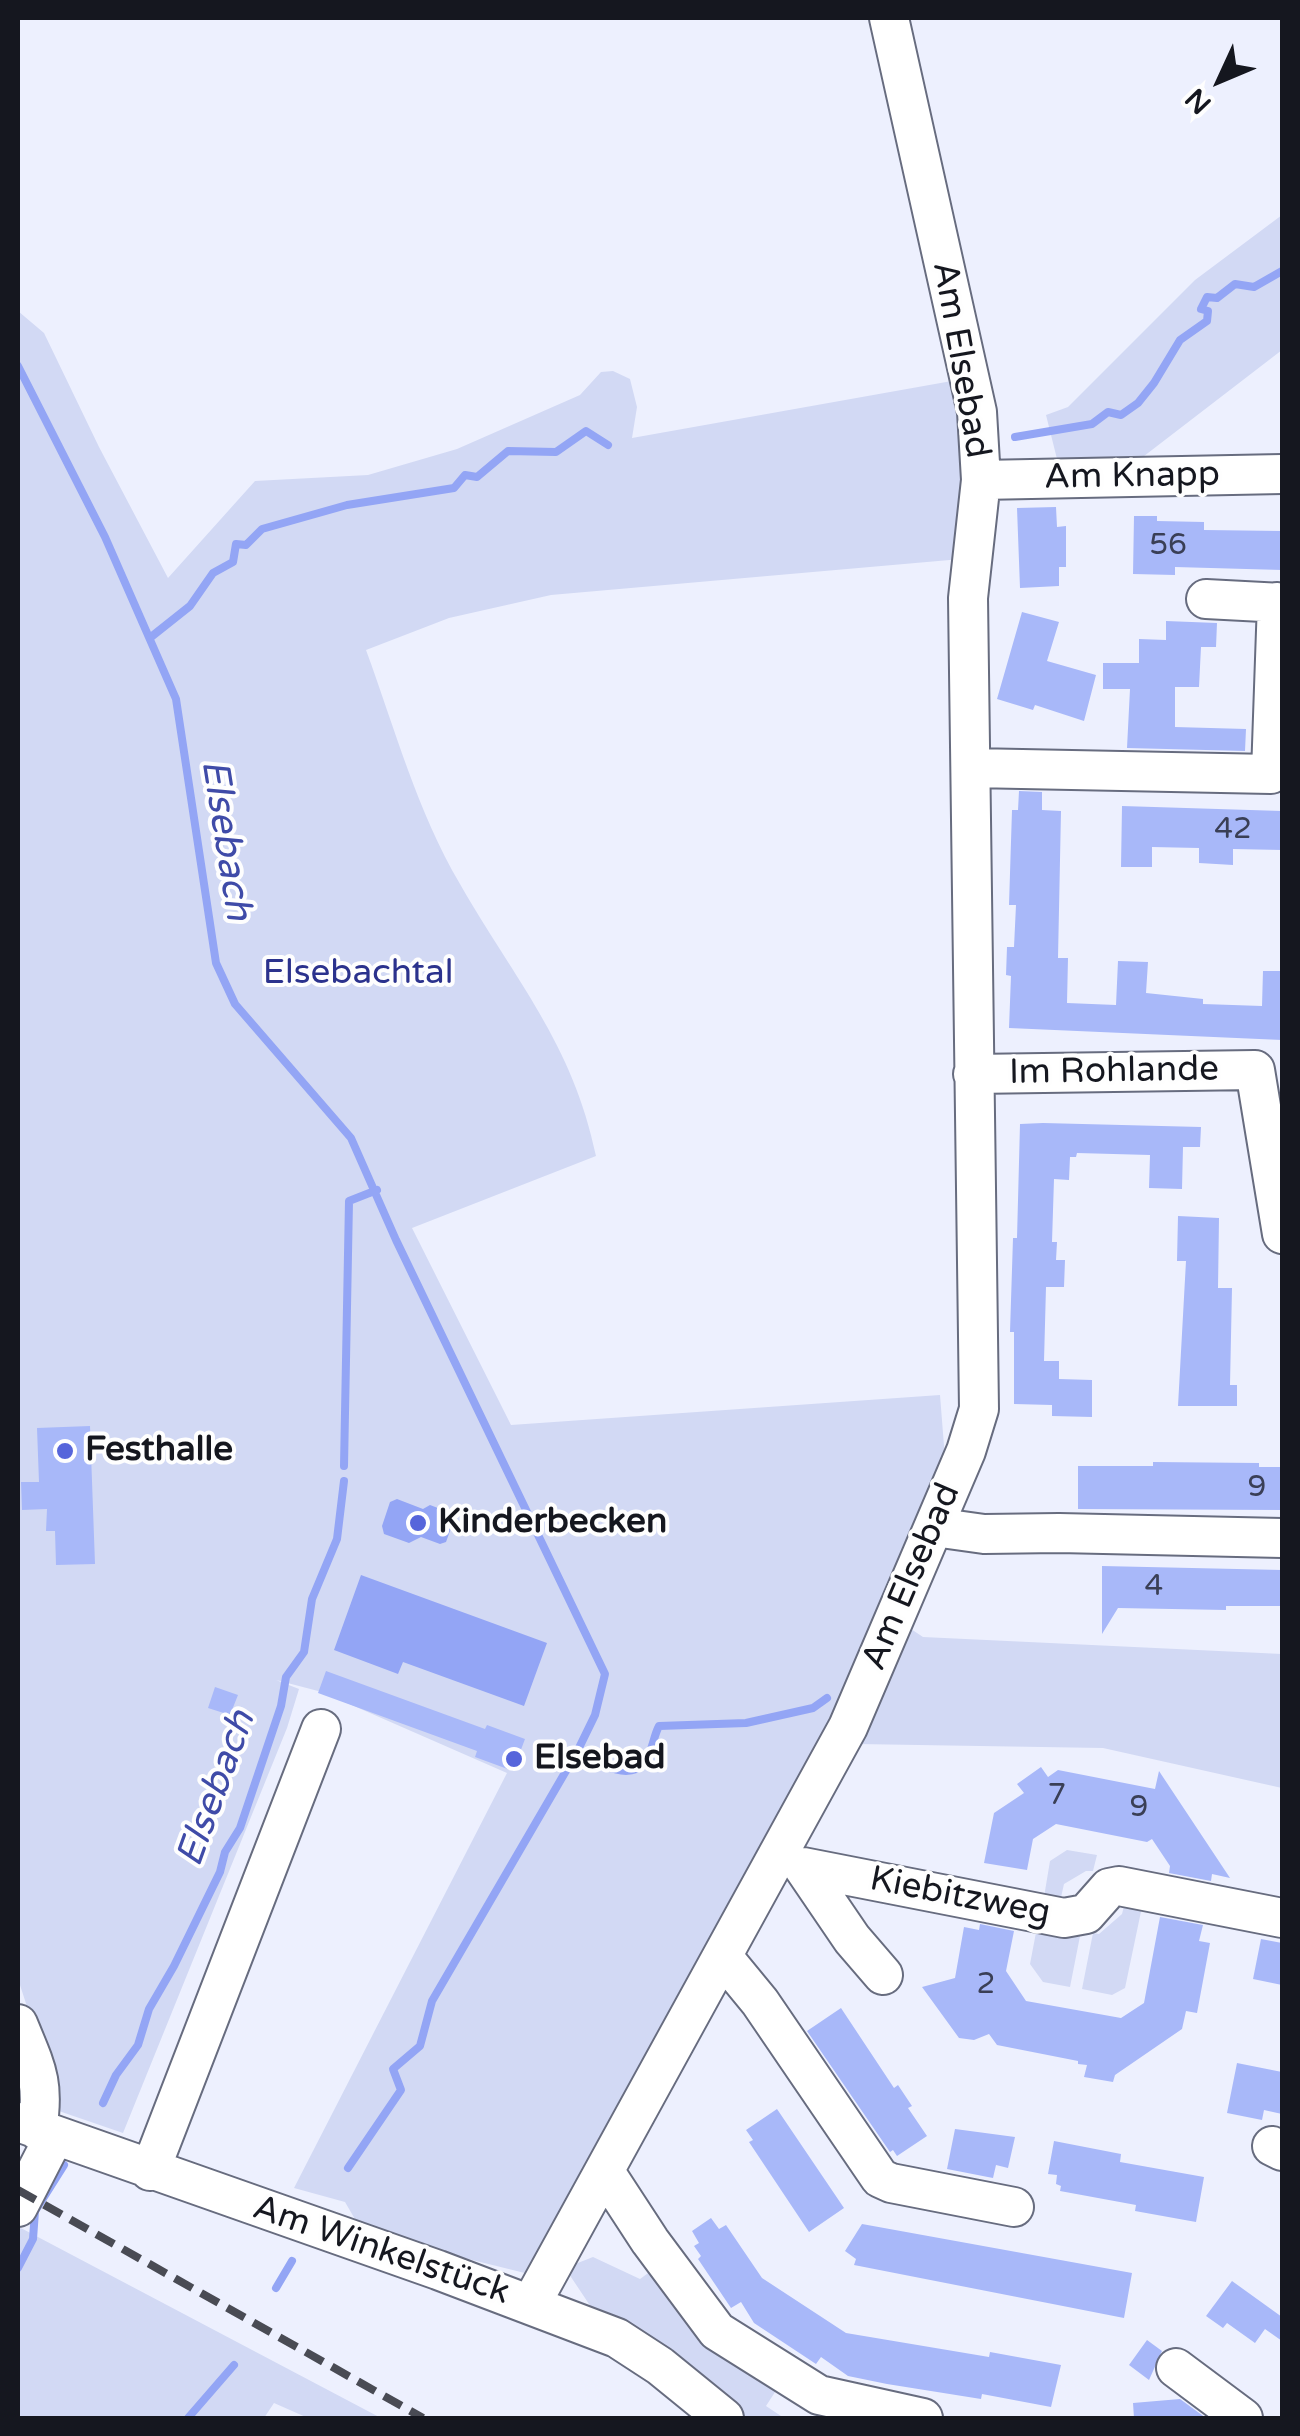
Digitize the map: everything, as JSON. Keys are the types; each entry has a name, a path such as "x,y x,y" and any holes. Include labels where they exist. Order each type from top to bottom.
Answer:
{"street":[{"name":"Am Elsebad","path":"531,2304 723,1957 792,1860 966,1451 978,1409 968,598 981,480 977,412 888,18"},
{"name":"Am Knapp","path":"981,480 1282,474"},
{"path":"972,768 1271,774 1280,602 1206,599"},
{"name":"Im Rohlande","path":"973,1074 1268,1070 1282,1234"},
{"path":"934,1527 984,1534 1060,1532 1282,1538"},
{"path":"150,2171 321,1728"},
{"name":"Kiebitzweg","path":"792,1860 1064,1918 1086,1914 1109,1888 1119,1886 1282,1918"},
{"name":"Kiebitzweg","path":"792,1860 883,1974"},
{"path":"723,1957 760,2002 880,2178 1014,2207"},
{"path":"18,2024 40,2077 42,2102 18,2207"},
{"name":"Am Winkelstück","path":"36,2130 531,2304 617,2338 660,2366 724,2418"},
{"path":"605,2172 717,2331 820,2396 923,2418"},
{"path":"1176,2368 1243,2418"}],"green space":[{"path":"1282,215 1282,350 1122,473 1058,463 1046,415 1068,407 1195,280"},
{"name":"Elsebachtal","path":"18,311 44,333 168,578 255,481 368,475 457,449 580,395 601,372 613,371 630,379 637,407 632,438 963,379 969,406 961,559 551,595 449,618 366,650 431,828 557,1046 586,1116 596,1156 412,1228 511,1425 940,1395 947,1484 721,1951 541,2277 363,2233 345,2202 294,2188 507,1773 322,1692 276,1680 299,1689 287,1728 123,2133 53,2109 36,2034 18,1979"},
{"path":"905,1625 923,1637 1282,1654 1282,1788 1103,1748 857,1744"},
{"path":"1067,1850 1097,1855 1093,1871 1064,1884 1059,1906 1043,1903 1050,1861"},
{"path":"1126,1898 1143,1902 1125,1988 1112,1995 1082,1989 1093,1933 1099,1934 1122,1914"},
{"path":"1038,1922 1081,1931 1070,1987 1043,1982 1030,1964"},
{"path":"19,2227 381,2418 308,2418 274,2403 264,2418 18,2418"},
{"path":"593,2257 640,2279 655,2268 777,2389 766,2406 784,2418 742,2418 672,2360 593,2310 565,2268"}],"water":[{"name":"Kinderbecken","path":"397,1499 423,1509 430,1505 451,1513 454,1520 446,1542 440,1544 421,1537 409,1543 384,1534 382,1526 390,1502"},
{"path":"361,1575 547,1643 524,1706 403,1662 398,1674 334,1650"}],"building":[{"path":"1056,507 1057,527 1066,526 1066,567 1059,567 1059,586 1020,588 1017,508"},
{"path":"1134,516 1157,516 1157,521 1204,522 1204,530 1282,531 1282,570 1175,567 1175,575 1133,574"},
{"path":"1022,612 1059,622 1047,661 1096,675 1084,721 1035,705 1033,710 997,699"},
{"path":"1166,621 1217,623 1216,647 1201,647 1199,687 1175,687 1175,727 1246,729 1245,751 1127,748 1130,689 1103,689 1103,663 1139,663 1139,639 1166,640"},
{"path":"1019,791 1042,792 1042,810 1061,811 1058,958 1068,958 1067,1003 1116,1005 1118,961 1148,962 1146,993 1203,999 1203,1004 1262,1006 1263,971 1282,971 1282,1040 1009,1028 1011,976 1006,975 1007,947 1014,947 1016,905 1009,905 1012,810 1018,810"},
{"path":"1122,806 1282,811 1282,850 1233,849 1233,865 1199,863 1199,848 1152,847 1152,867 1121,867"},
{"path":"1020,1124 1201,1127 1200,1147 1183,1147 1182,1189 1149,1188 1150,1155 1077,1153 1070,1157 1069,1180 1054,1179 1052,1242 1057,1242 1056,1260 1065,1260 1064,1287 1046,1287 1044,1361 1059,1361 1059,1379 1092,1380 1092,1417 1052,1416 1052,1405 1014,1404 1014,1332 1010,1332"},
{"path":"1178,1216 1219,1218 1218,1288 1232,1288 1230,1385 1237,1385 1237,1406 1178,1406 1186,1261 1177,1261"},
{"path":"90,1426 95,1564 56,1565 55,1531 46,1531 47,1509 22,1510 21,1482 39,1482 37,1428"},
{"path":"1153,1462 1259,1463 1259,1467 1282,1467 1282,1510 1078,1509 1078,1466 1153,1466"},
{"path":"1102,1566 1282,1570 1282,1606 1226,1606 1226,1610 1118,1608 1102,1634"},
{"path":"326,1671 485,1729 487,1725 525,1739 513,1771 475,1757 477,1751 318,1693"},
{"path":"215,1687 238,1695 230,1715 208,1708"},
{"path":"1041,1767 1048,1777 1058,1770 1155,1789 1159,1771 1230,1878 1212,1874 1211,1881 1169,1873 1170,1866 1152,1839 1147,1842 1056,1824 1033,1839 1027,1870 984,1863 994,1813 1024,1793 1017,1784"},
{"path":"1160,1917 1203,1925 1199,1941 1210,1943 1197,2013 1186,2011 1182,2029 1115,2075 1113,2082 1084,2077 1087,2065 1078,2061 997,2045 989,2034 974,2040 959,2038 922,1987 955,1978 964,1927 979,1930 980,1924 1014,1931 1006,1971 1026,2001 1121,2018 1144,2003"},
{"path":"1261,1939 1282,1943 1282,1985 1253,1979"},
{"path":"841,2008 894,2088 898,2085 927,2136 897,2156 893,2150 890,2152 807,2031"},
{"path":"1237,2063 1282,2072 1282,2114 1264,2110 1262,2120 1227,2113"},
{"path":"777,2109 844,2208 809,2232 749,2142 753,2140 746,2130"},
{"path":"955,2129 1015,2137 1008,2168 996,2165 993,2178 947,2169"},
{"path":"1054,2141 1121,2154 1120,2162 1204,2177 1196,2222 1135,2211 1136,2205 1060,2191 1057,2175 1048,2174"},
{"path":"711,2218 719,2229 726,2225 762,2278 846,2333 1061,2365 1051,2407 848,2376 821,2357 816,2364 754,2323 741,2302 731,2308 698,2259 701,2256 694,2246 699,2243 692,2231"},
{"path":"862,2224 1132,2273 1124,2318 854,2265 856,2259 845,2251"},
{"path":"1232,2281 1282,2317 1282,2341 1265,2329 1255,2343 1227,2323 1223,2328 1206,2316"},
{"path":"1147,2340 1162,2351 1149,2380 1129,2365"},
{"path":"1180,2399 1206,2418 1134,2418 1133,2403"}],"waterway":[{"path":"1015,437 1092,424 1108,412 1121,415 1138,403 1154,383 1180,340 1207,321 1208,311 1201,309 1207,297 1217,298 1235,284 1254,287 1282,271"},
{"path":"18,366 105,537 176,699 216,963 235,1004 351,1138 396,1240 605,1674 595,1715 577,1752 432,2001 420,2046 393,2069 401,2090 348,2168"},
{"path":"151,637 190,606 213,573 233,562 236,544 246,545 262,529 347,505 454,488 465,475 477,477 508,451 556,452 586,431 608,445"},
{"name":"Elsebach","path":"344,1466 349,1201 377,1190"},
{"name":"Elsebach","path":"103,2103 116,2075 138,2045 149,2009 174,1966 220,1872 225,1852 240,1828 281,1706 286,1677 304,1652 312,1599 337,1539 344,1481"},
{"path":"577,1752 610,1768 629,1771 647,1759 659,1726 746,1723 813,1708 827,1698"},
{"name":"Elsebach","path":"18,2268 33,2239 35,2211 64,2165"},
{"path":"276,2288 292,2261"},
{"path":"188,2418 234,2365"}],"railway":[{"path":"18,2190 423,2418"}],"place":[{"name":"Festhalle","path":"65,1451"},
{"name":"Kinderbecken","path":"418,1523"},
{"name":"Elsebad","path":"514,1759"}]}
